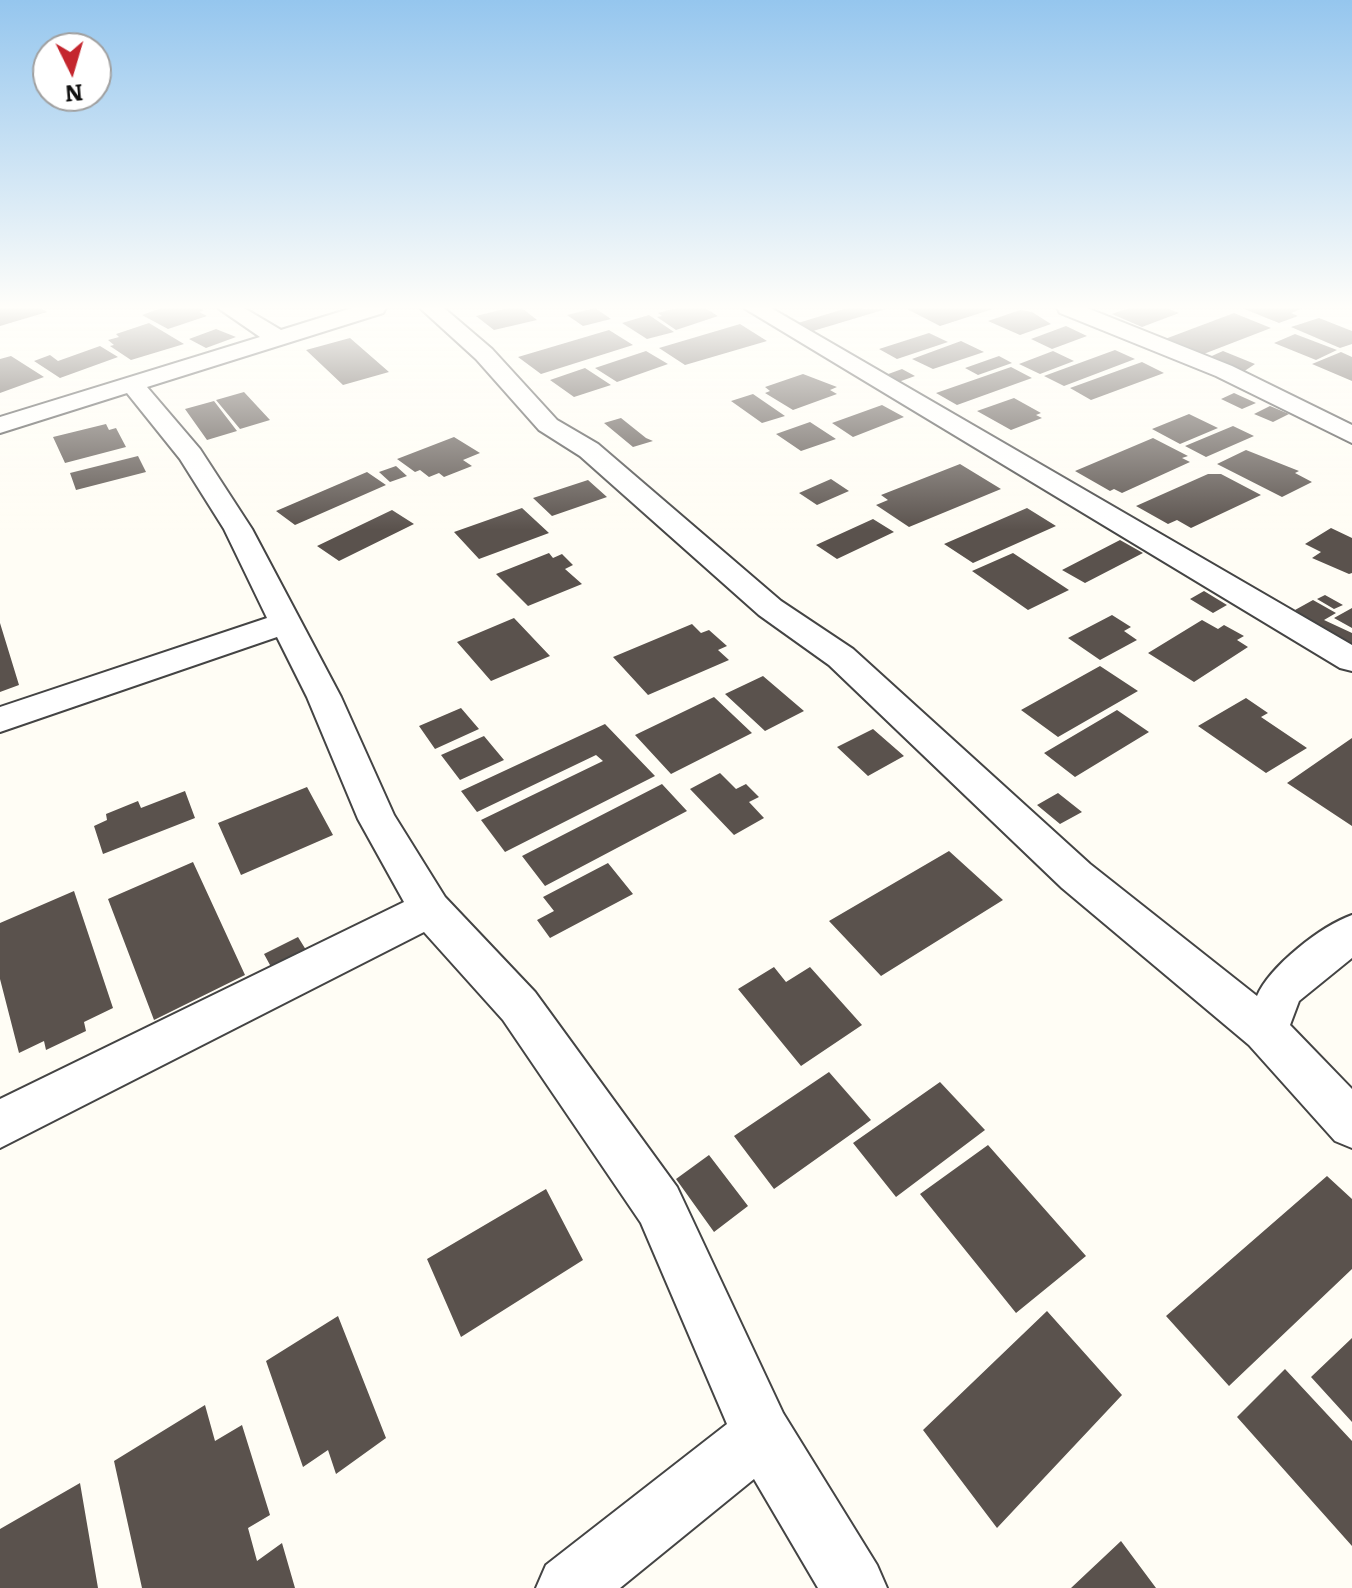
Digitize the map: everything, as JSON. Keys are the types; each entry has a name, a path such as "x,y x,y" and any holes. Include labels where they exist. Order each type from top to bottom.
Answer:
{"street":[{"path":"0,425 143,382"},
{"path":"509,382 548,425 589,450 770,608 841,657 1076,876 1265,1030 1352,1124"},
{"path":"881,382 1352,660"},
{"path":"1246,382 1352,435"},
{"path":"133,385 199,468 238,529 287,622 377,819 430,909 519,1006 659,1205 762,1434 854,1588"},
{"path":"0,720 287,622"},
{"path":"0,1124 430,909"},
{"path":"1265,1030 1282,989 1352,933"},
{"path":"1210,985 1282,989"},
{"path":"569,1588 762,1434"}],"building":[{"path":"0,382 30,382 0,393"},
{"path":"553,382 607,382 611,385 574,397"},
{"path":"779,382 824,382 837,387 830,390 837,394 793,410 765,393 770,391 765,387"},
{"path":"967,382 1021,382 957,405 936,393"},
{"path":"1086,382 1139,382 1091,400 1070,388"},
{"path":"244,392 270,420 240,429 216,400"},
{"path":"1234,393 1256,403 1242,409 1221,399"},
{"path":"753,394 785,416 762,423 731,401"},
{"path":"1014,398 1041,413 1036,415 1042,418 1011,430 977,411"},
{"path":"214,401 237,431 207,440 185,409"},
{"path":"882,405 904,417 853,437 832,423"},
{"path":"1270,406 1289,414 1273,422 1254,414"},
{"path":"1189,414 1218,428 1180,444 1152,429"},
{"path":"621,418 653,441 633,447 604,423"},
{"path":"810,422 836,439 801,451 776,434"},
{"path":"106,424 109,430 116,428 126,447 65,463 53,437"},
{"path":"1233,426 1254,436 1206,457 1185,446"},
{"path":"454,437 480,453 463,460 472,466 444,477 439,473 429,477 420,470 415,472 397,459"},
{"path":"1153,438 1188,456 1182,458 1190,462 1122,493 1114,489 1110,491 1075,471"},
{"path":"1246,450 1299,471 1295,473 1312,482 1282,497 1217,464"},
{"path":"138,456 146,472 76,490 70,473"},
{"path":"960,464 1001,489 909,527 876,505 888,500 881,495"},
{"path":"396,466 407,476 390,482 379,472"},
{"path":"367,472 386,485 295,525 276,511"},
{"path":"1208,474 1221,474 1261,495 1191,528 1177,520 1168,524 1136,506"},
{"path":"831,479 849,491 817,505 799,493"},
{"path":"588,480 607,497 552,516 533,498"},
{"path":"522,508 549,533 479,559 454,532"},
{"path":"1027,508 1056,526 973,563 944,544"},
{"path":"392,510 414,524 339,561 317,546"},
{"path":"873,519 894,532 837,559 816,545"},
{"path":"1331,528 1352,538 1352,573 1312,558 1321,552 1305,544"},
{"path":"1120,540 1143,553 1085,583 1062,570"},
{"path":"549,553 553,558 562,554 573,565 565,569 582,584 528,606 496,574"},
{"path":"1013,553 1069,590 1028,610 972,571"},
{"path":"1204,591 1227,605 1213,613 1190,599"},
{"path":"1325,595 1343,605 1334,609 1317,599"},
{"path":"1313,600 1336,613 1324,620 1352,633 1352,652 1295,610"},
{"path":"1352,608 1352,628 1334,618"},
{"path":"1112,615 1131,627 1124,631 1137,640 1100,660 1068,638"},
{"path":"514,618 550,656 491,681 457,642"},
{"path":"1202,620 1218,629 1224,625 1244,636 1237,640 1248,647 1194,682 1148,653"},
{"path":"0,623 19,685 0,692"},
{"path":"692,624 701,633 709,630 727,646 718,650 729,660 648,695 613,657"},
{"path":"1100,666 1138,691 1058,737 1021,710"},
{"path":"763,676 804,711 765,731 725,694"},
{"path":"714,697 752,733 671,774 635,735"},
{"path":"1246,698 1268,713 1261,717 1307,748 1266,773 1198,726"},
{"path":"461,708 479,729 435,749 419,726"},
{"path":"1117,710 1149,732 1075,777 1044,753"},
{"path":"605,724 655,776 505,852 481,820 603,761 596,755 477,812 461,791"},
{"path":"873,729 904,756 868,776 837,747"},
{"path":"484,736 504,760 460,780 441,755"},
{"path":"1352,738 1352,826 1287,783"},
{"path":"720,773 736,789 746,784 759,797 749,802 764,818 734,835 690,789"},
{"path":"662,784 687,811 545,886 522,856"},
{"path":"307,787 333,835 241,875 218,823"},
{"path":"185,791 195,818 103,854 94,826 107,820 106,814 138,801 141,808"},
{"path":"1058,793 1082,812 1060,824 1037,805"},
{"path":"949,851 1003,900 881,976 829,921"},
{"path":"193,862 245,975 154,1020 108,899"},
{"path":"608,863 633,894 550,938 537,920 554,911 543,897"},
{"path":"74,891 113,1008 84,1022 86,1031 46,1050 44,1041 19,1053 0,979 0,923"},
{"path":"298,937 311,958 276,976 264,954"},
{"path":"774,967 786,982 810,967 862,1025 801,1066 738,989"},
{"path":"829,1072 871,1120 774,1189 734,1136"},
{"path":"940,1082 985,1130 896,1197 853,1143"},
{"path":"988,1145 1086,1256 1016,1313 920,1194"},
{"path":"709,1155 748,1206 714,1232 676,1179"},
{"path":"1327,1176 1352,1199 1352,1269 1229,1386 1166,1316"},
{"path":"546,1189 583,1260 461,1337 427,1259"},
{"path":"1047,1311 1122,1395 997,1528 923,1430"},
{"path":"338,1316 386,1438 336,1474 328,1450 303,1467 266,1361"},
{"path":"1352,1338 1352,1422 1311,1377"},
{"path":"1285,1369 1352,1441 1352,1546 1237,1417"},
{"path":"205,1405 215,1441 242,1425 270,1515 248,1528 257,1561 282,1543 295,1588 142,1588 114,1461"},
{"path":"80,1483 98,1588 0,1588 0,1529"},
{"path":"1121,1541 1156,1588 1071,1588"}]}
